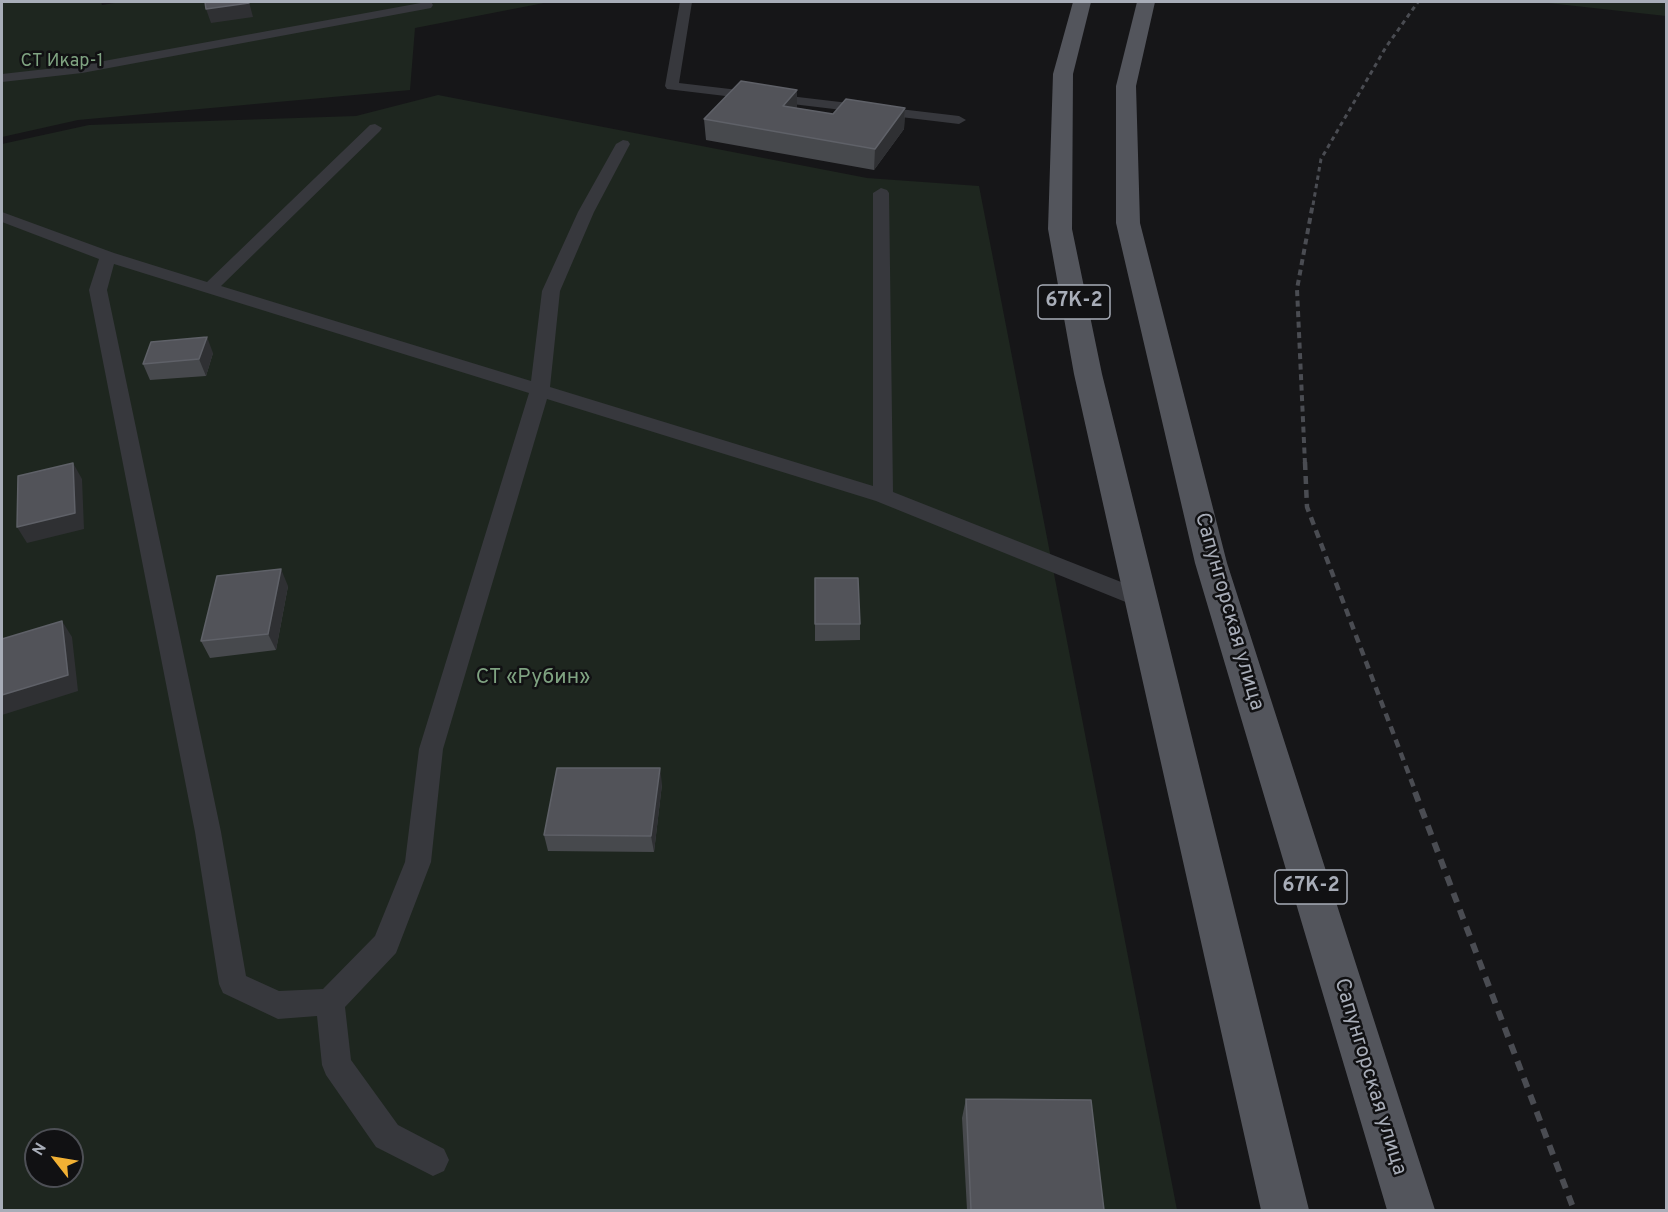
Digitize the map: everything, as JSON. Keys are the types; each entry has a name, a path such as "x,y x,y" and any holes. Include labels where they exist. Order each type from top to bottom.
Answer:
{"main road":[{"name":"67К-2","path":"1082,2 1064,74 1060,229 1088,374 1285,1210"},
{"name":"Сапунгорская улица","path":"1146,2 1126,86 1128,223 1210,563 1411,1210"}],"lane":[{"path":"686,2 672,86 959,120"},
{"path":"2,78 82,69 427,5"},
{"path":"210,288 375,128"},
{"path":"108,257 98,290 208,832 232,984 278,1005 330,1002 386,944 418,862 431,749 540,389 551,291 586,212 623,144"},
{"path":"881,193 883,496"},
{"path":"2,217 108,257 883,496 1141,599"},
{"path":"330,1002 337,1065 387,1136 433,1160"}],"green space":[{"name":"СТ Икар-1","path":"2,2 101,2 102,5 121,2 549,2 415,28 410,90 78,120 2,137"},
{"path":"1539,2 1666,2 1666,16"},
{"name":"СТ «Рубин»","path":"438,95 867,178 979,186 1177,1210 2,1210 2,144 89,125 356,116"}],"building":[{"path":"205,2 249,2 249,3 206,9"},
{"path":"741,81 797,90 783,106 833,114 846,99 905,108 875,149 704,119"},
{"path":"207,337 199,359 143,364 151,342"},
{"path":"73,463 75,513 17,527 18,476"},
{"path":"281,569 268,634 201,641 217,576"},
{"path":"815,578 858,578 860,624 815,624"},
{"path":"62,621 68,675 2,695 2,639"},
{"path":"557,768 660,768 651,836 544,835"},
{"path":"966,1099 1091,1100 1104,1210 971,1210"}],"railway":[{"path":"1313,205 1321,159 1386,47 1418,2"},
{"path":"1305,464 1297,289 1313,203"},
{"path":"1305,462 1307,507 1416,793"},
{"path":"1415,792 1574,1210"}]}
